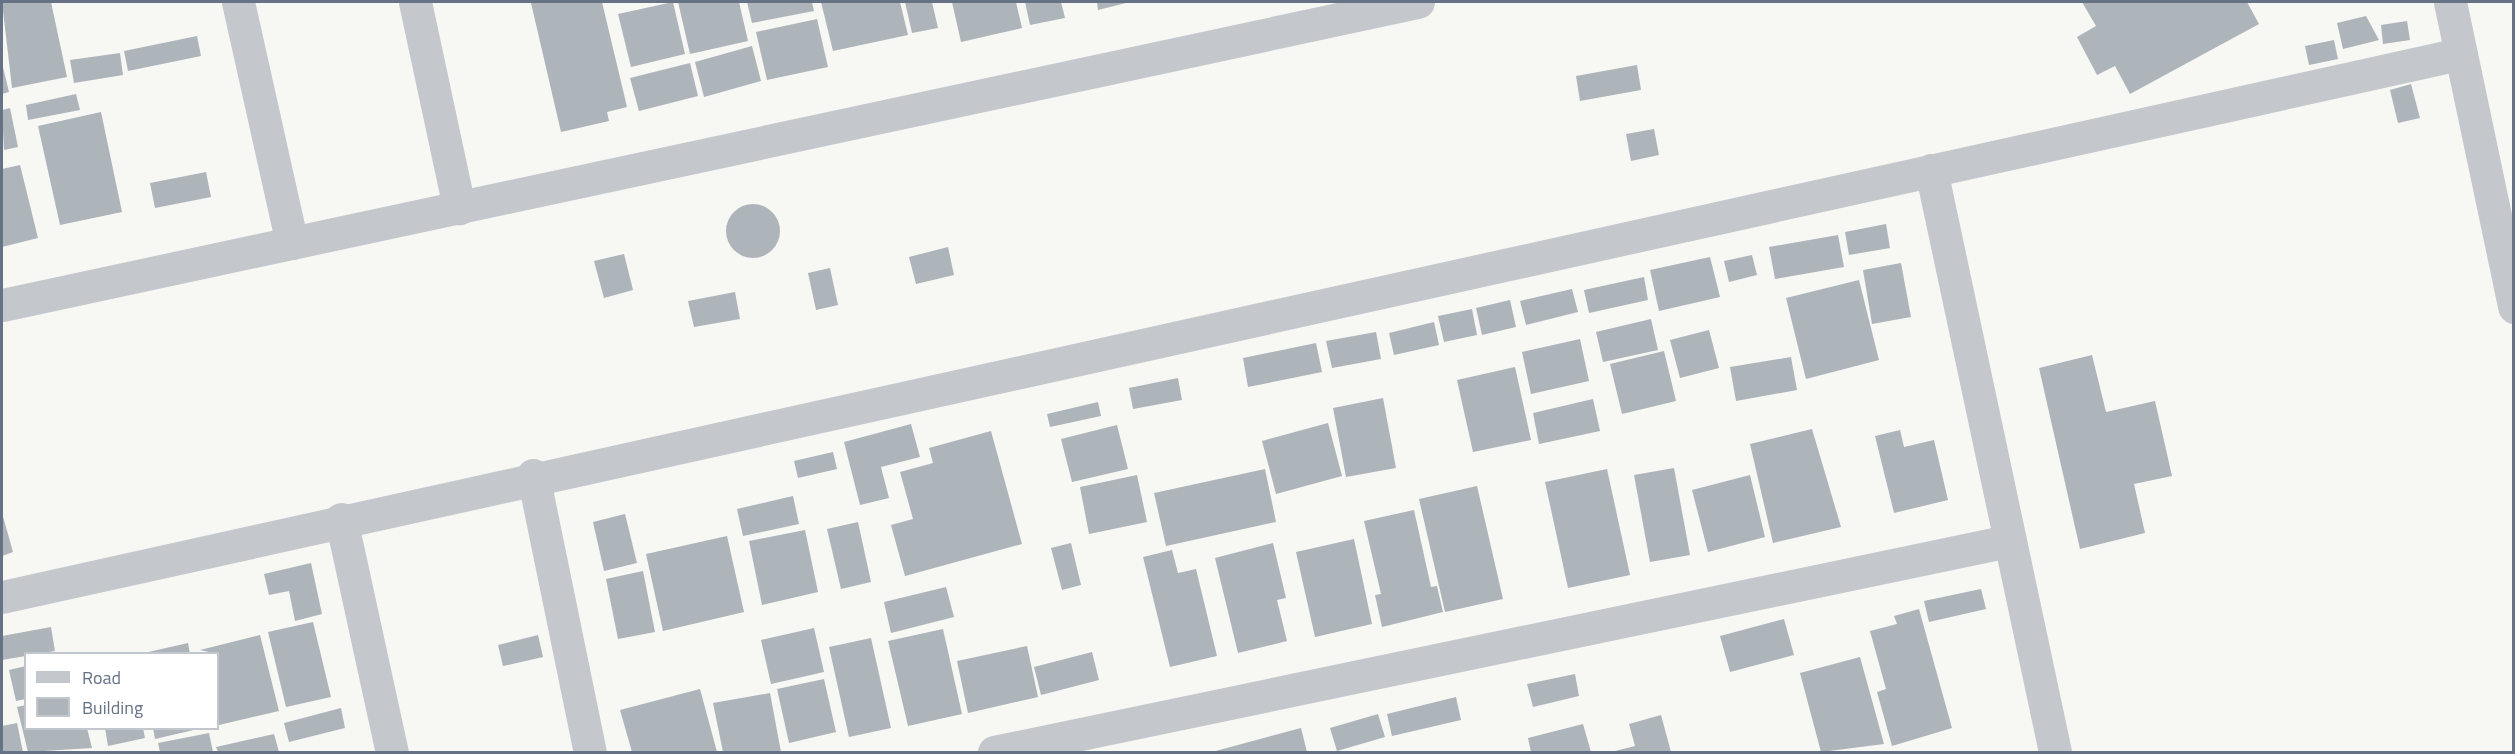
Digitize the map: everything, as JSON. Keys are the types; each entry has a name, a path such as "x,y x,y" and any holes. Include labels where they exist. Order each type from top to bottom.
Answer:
{"street":[{"path":"238,2 292,243"},
{"path":"416,2 459,208"},
{"path":"2,305 1418,2"},
{"path":"2450,2 2514,307"},
{"path":"2,597 533,475 2460,54"},
{"path":"1931,170 2008,541 2055,753"},
{"path":"533,475 590,753"},
{"path":"341,519 392,753"},
{"path":"994,753 2008,541"}],"building":[{"path":"2,2 51,2 67,77 12,88"},
{"path":"602,2 627,107 607,112 609,121 561,132 531,3"},
{"path":"673,2 685,54 631,67 618,14"},
{"path":"678,2 739,2 748,41 690,54"},
{"path":"747,2 812,2 814,11 752,23"},
{"path":"821,2 900,2 908,35 833,51"},
{"path":"905,2 932,2 938,28 912,33"},
{"path":"952,2 1016,2 1022,28 961,42"},
{"path":"1025,2 1061,2 1065,18 1030,25"},
{"path":"1097,2 1130,2 1098,10"},
{"path":"2082,2 2247,2 2259,24 2130,94 2115,66 2097,75 2077,37 2096,26"},
{"path":"2366,16 2379,40 2343,49 2337,23"},
{"path":"817,19 828,67 767,80 756,32"},
{"path":"2407,21 2410,40 2383,44 2381,25"},
{"path":"197,36 201,56 128,71 124,51"},
{"path":"2334,40 2338,59 2309,65 2305,46"},
{"path":"752,46 761,81 704,97 695,62"},
{"path":"120,53 123,75 74,83 70,60"},
{"path":"2,63 9,92 2,94"},
{"path":"690,63 698,96 639,111 630,78"},
{"path":"1637,65 1641,90 1580,101 1576,76"},
{"path":"2411,84 2420,118 2398,123 2390,90"},
{"path":"76,94 80,110 28,120 26,105"},
{"path":"10,108 18,147 4,150 2,110"},
{"path":"101,112 122,212 60,225 38,126"},
{"path":"1654,129 1659,155 1631,161 1626,134"},
{"path":"20,165 38,238 2,247 2,169"},
{"path":"206,172 211,197 155,208 150,183"},
{"path":"753,204 763,206 772,212 778,221 780,231 778,241 772,250 763,256 753,258 743,256 734,250 728,241 726,231 728,221 734,212 743,206"},
{"path":"1886,224 1890,248 1849,255 1845,232"},
{"path":"1838,235 1844,267 1775,279 1769,247"},
{"path":"948,247 954,275 916,284 909,257"},
{"path":"624,254 633,290 604,298 594,261"},
{"path":"1752,255 1757,275 1729,282 1724,261"},
{"path":"1710,257 1720,297 1659,311 1650,270"},
{"path":"1901,263 1911,317 1872,324 1863,270"},
{"path":"830,268 838,305 816,310 808,273"},
{"path":"1644,277 1648,300 1589,313 1584,290"},
{"path":"1859,280 1879,360 1806,379 1786,298"},
{"path":"1572,289 1578,312 1526,325 1520,301"},
{"path":"735,292 740,319 694,327 688,301"},
{"path":"1510,300 1516,327 1482,335 1476,308"},
{"path":"1472,309 1477,335 1444,342 1438,316"},
{"path":"1651,319 1658,350 1603,362 1596,332"},
{"path":"1434,322 1439,345 1394,355 1389,333"},
{"path":"1709,330 1719,368 1680,378 1670,340"},
{"path":"1376,332 1381,359 1332,368 1326,341"},
{"path":"1580,339 1589,381 1531,394 1522,352"},
{"path":"1316,343 1322,372 1248,387 1243,358"},
{"path":"1664,351 1676,401 1622,414 1610,364"},
{"path":"2092,355 2106,412 2155,401 2172,476 2134,484 2145,533 2080,549 2039,368"},
{"path":"1791,357 1797,390 1736,401 1730,367"},
{"path":"1515,367 1531,440 1473,452 1457,380"},
{"path":"1178,378 1182,400 1133,409 1129,388"},
{"path":"1383,398 1396,468 1346,477 1333,408"},
{"path":"1593,399 1600,431 1539,444 1533,413"},
{"path":"1098,402 1101,416 1050,427 1047,414"},
{"path":"1328,423 1342,476 1276,494 1262,441"},
{"path":"911,424 920,457 881,467 889,498 860,505 844,442"},
{"path":"1117,425 1128,469 1072,482 1061,439"},
{"path":"1812,429 1841,527 1773,543 1750,444"},
{"path":"1900,430 1904,447 1934,440 1948,500 1894,513 1875,436"},
{"path":"991,431 1022,544 905,576 891,525 913,519 900,472 933,463 929,448"},
{"path":"833,452 837,469 798,478 794,461"},
{"path":"1674,468 1690,555 1650,562 1634,475"},
{"path":"1265,469 1276,522 1166,546 1154,493"},
{"path":"1607,469 1630,575 1568,588 1545,482"},
{"path":"1137,475 1147,522 1089,534 1080,487"},
{"path":"1750,475 1765,537 1708,552 1692,490"},
{"path":"1477,486 1503,599 1445,612 1419,499"},
{"path":"793,496 799,524 743,536 737,509"},
{"path":"1414,510 1431,587 1437,586 1443,612 1382,627 1375,595 1381,594 1364,521"},
{"path":"2,513 13,552 2,556"},
{"path":"625,514 637,563 604,571 593,522"},
{"path":"858,522 871,582 841,589 827,529"},
{"path":"805,530 818,592 762,605 749,541"},
{"path":"727,536 744,612 663,631 646,554"},
{"path":"1354,539 1372,624 1315,637 1296,552"},
{"path":"1071,543 1081,585 1062,590 1051,548"},
{"path":"1273,543 1286,598 1277,600 1287,641 1238,653 1215,558"},
{"path":"1172,550 1178,573 1196,569 1217,656 1170,667 1143,557"},
{"path":"311,563 322,614 295,621 289,591 269,595 264,574"},
{"path":"643,571 655,632 618,639 606,579"},
{"path":"946,587 954,617 891,633 884,602"},
{"path":"1981,589 1986,609 1929,622 1924,601"},
{"path":"1919,609 1952,728 1892,746 1877,692 1886,689 1870,631 1897,624 1894,616"},
{"path":"1784,619 1794,655 1730,672 1720,636"},
{"path":"313,622 331,697 286,707 268,632"},
{"path":"51,627 55,651 24,652 24,656 2,660 2,636"},
{"path":"814,628 824,672 771,684 761,640"},
{"path":"943,629 962,714 908,726 888,641"},
{"path":"260,635 279,711 219,725 219,652 200,650"},
{"path":"538,635 543,657 503,666 498,645"},
{"path":"871,638 891,728 849,737 829,647"},
{"path":"188,643 190,652 148,652"},
{"path":"1027,646 1038,697 968,713 957,661"},
{"path":"1092,652 1099,680 1041,695 1034,667"},
{"path":"1860,657 1884,744 1821,752 1800,673"},
{"path":"24,666 24,699 16,701 9,670"},
{"path":"1575,674 1579,696 1533,707 1527,684"},
{"path":"824,679 836,732 789,743 777,689"},
{"path":"700,689 717,752 632,752 620,710"},
{"path":"770,693 781,752 723,752 713,703"},
{"path":"1456,697 1461,720 1392,736 1387,714"},
{"path":"24,705 24,730 88,730 92,748 28,752 17,707"},
{"path":"341,708 345,728 289,742 284,723"},
{"path":"1378,714 1385,737 1337,751 1330,728"},
{"path":"1661,715 1671,752 1611,752 1635,746 1629,724"},
{"path":"17,723 23,752 2,752 2,726"},
{"path":"1583,724 1591,752 1531,752 1528,738"},
{"path":"1301,728 1307,752 1212,752"},
{"path":"105,730 143,730 145,738 108,746"},
{"path":"153,730 194,730 155,739"},
{"path":"209,733 213,752 160,752 158,743"},
{"path":"274,734 279,752 218,752 216,747"}]}
